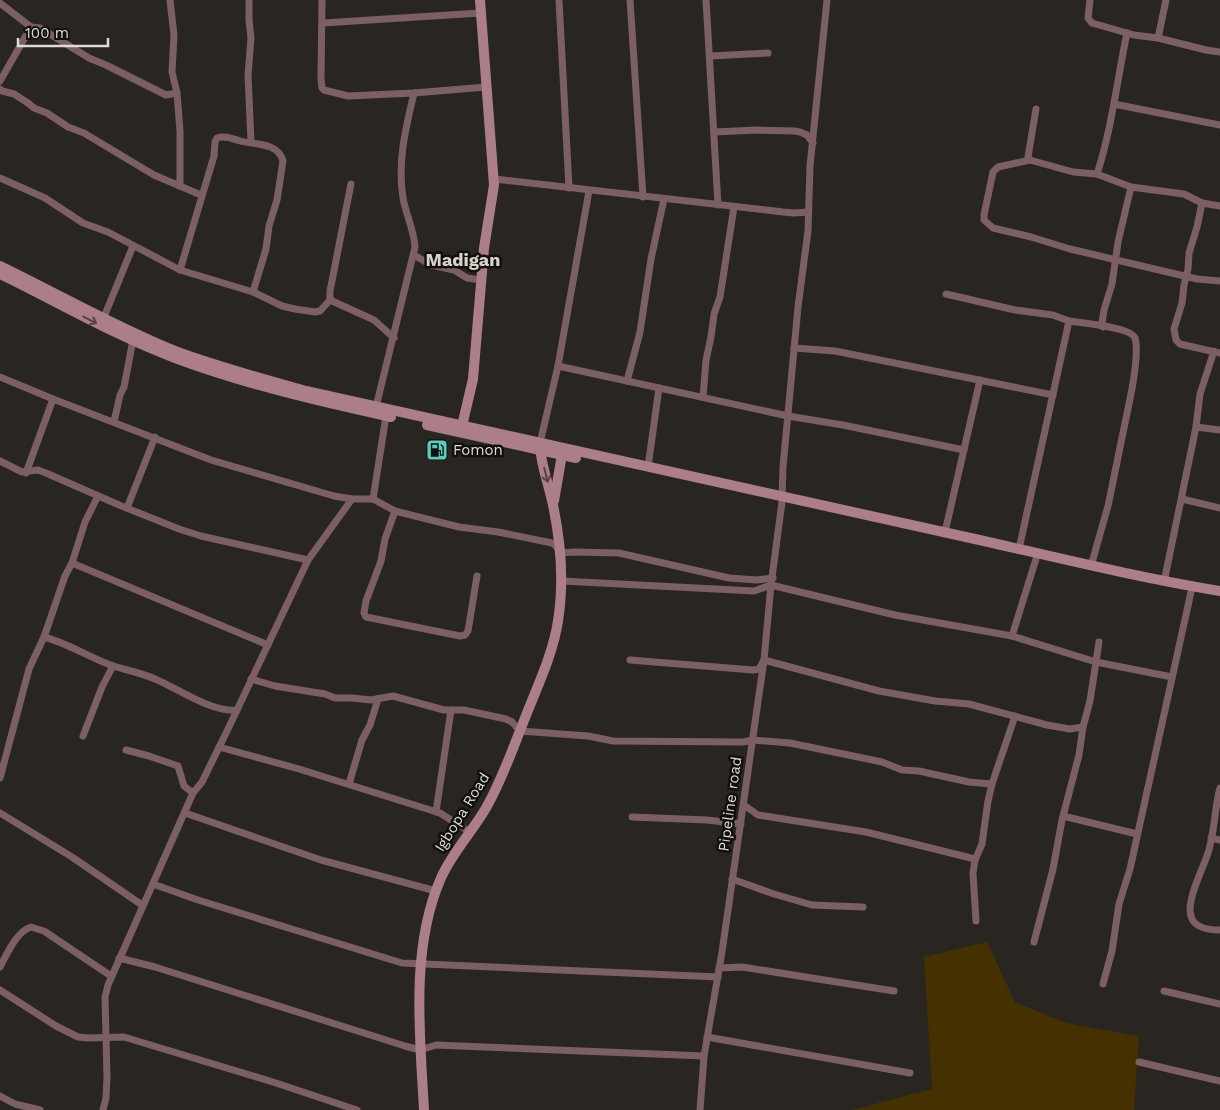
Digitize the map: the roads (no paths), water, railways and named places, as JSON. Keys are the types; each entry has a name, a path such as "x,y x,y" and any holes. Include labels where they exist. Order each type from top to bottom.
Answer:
{"main road":[{"path":"462,426 474,379 481,280 494,179 480,0"},
{"path":"0,266 169,348 209,362 306,391 462,426 540,447"},
{"path":"0,274 100,326 174,358 305,398 540,447 648,467 782,500 945,532 1164,582 1220,591"},
{"path":"540,447 554,505"},
{"path":"562,451 1036,559 1163,587 1220,597"},
{"path":"554,505 562,451"},
{"name":"Igbopa Road","path":"424,1110 420,1050 421,964 425,933 436,891 445,868 486,808 503,774 540,680 557,624 562,581 554,505"}],"street":[{"path":"170,0 174,35 172,72 178,93 180,186"},
{"path":"249,0 251,38 248,75 251,142"},
{"path":"322,0 321,79 324,90 348,96 486,87"},
{"path":"559,0 569,188"},
{"path":"630,0 643,197"},
{"path":"706,0 718,204"},
{"name":"Pipeline road","path":"700,1110 704,1056 718,977 764,660 782,500 798,307 808,231 813,143 827,0"},
{"path":"1090,0 1088,18 1090,21 1127,33 1220,52"},
{"path":"1158,38 1166,0"},
{"path":"0,3 31,27 40,28 89,58 166,95 178,93"},
{"path":"323,23 480,13"},
{"path":"0,81 31,27"},
{"path":"1097,174 1114,104 1127,33"},
{"path":"710,56 768,53"},
{"path":"0,88 21,98 34,108 47,113 68,127 84,133 154,176 201,196"},
{"path":"376,407 394,338 408,271 414,254 414,239 403,199 401,179 403,142 414,93"},
{"path":"1114,104 1220,125"},
{"path":"1030,160 1029,151 1036,109"},
{"path":"714,132 794,131 807,136 813,143"},
{"path":"180,270 214,156 217,138 221,136 242,142 269,146 282,156 283,161 277,200 270,221 266,249 253,292"},
{"path":"1220,206 1202,203 1184,194 1131,187 1097,174 1073,172 1030,160 998,168 993,172 984,215 986,224 993,228 1070,249 1197,279 1220,281"},
{"path":"0,178 45,198 83,223 108,232 180,270 253,292 282,306 315,312 323,309 330,300 351,184"},
{"path":"494,179 794,213 808,212"},
{"path":"1103,327 1104,310 1131,187"},
{"path":"540,447 558,366 590,191"},
{"path":"627,381 640,332 651,259 664,199"},
{"path":"1164,582 1196,427 1200,394 1217,352 1180,344 1174,335 1182,303 1189,254 1202,203"},
{"path":"703,397 706,360 714,314 720,297 734,206"},
{"path":"104,317 133,246"},
{"path":"414,254 431,265 454,270 468,278 481,280"},
{"path":"946,294 1015,310 1053,315 1068,321 1122,329 1135,338 1136,355 1133,379 1109,498 1092,566"},
{"path":"330,300 374,320 394,338"},
{"path":"1019,549 1054,395 1068,321"},
{"path":"114,422 120,395 124,387 132,340"},
{"path":"794,348 835,350 1054,395"},
{"path":"558,366 788,416 843,425 964,450"},
{"path":"0,376 211,460 334,496 352,499 373,499 395,511 459,527 498,532 552,543 560,554 619,552 720,576 772,582 895,615 1012,636 1096,662 1172,677"},
{"path":"945,532 980,380"},
{"path":"648,467 659,388"},
{"path":"26,473 54,399"},
{"path":"373,499 386,416"},
{"path":"1196,427 1220,430"},
{"path":"127,508 155,437"},
{"path":"0,462 26,473 38,470 127,508 202,536 308,560"},
{"path":"0,778 26,676 44,637 83,528 98,496"},
{"path":"104,1110 107,1077 105,997 111,976 193,793 202,782 308,560 352,499"},
{"path":"1182,499 1220,508"},
{"path":"395,511 385,539 381,561 366,601 364,613 366,616 460,636 465,635 468,631 477,576"},
{"path":"1012,636 1036,559"},
{"path":"72,563 268,645"},
{"path":"562,581 754,591 772,582"},
{"path":"1103,984 1112,951 1119,904 1130,869 1191,592"},
{"path":"44,637 67,644 113,666 147,675 182,694 225,710 237,710"},
{"path":"1034,942 1051,878 1063,816 1080,755 1083,727 1090,701 1099,642"},
{"path":"630,660 753,670 759,669 764,660 880,691 935,701 970,704 1070,729 1083,727"},
{"path":"83,736 102,687 113,666"},
{"path":"251,679 275,686 325,694 335,698 378,699 393,696 437,708 464,710 506,719 512,722 520,731 588,736 612,741 753,740 790,743 882,762 902,770 919,771 969,782 992,784"},
{"path":"349,784 362,740 370,725 378,699"},
{"path":"436,812 451,710"},
{"path":"976,921 973,873 975,860 982,844 992,784 1015,716"},
{"path":"219,747 299,768 436,812 470,832"},
{"path":"126,750 178,766 184,786 193,793"},
{"path":"1220,788 1211,838 1206,858 1197,879 1190,913 1192,919 1199,925 1210,930 1220,930"},
{"path":"744,805 758,815 866,832 975,860"},
{"path":"0,813 142,905"},
{"path":"185,813 321,860 436,891"},
{"path":"1063,816 1137,834"},
{"path":"632,817 707,820 741,824"},
{"path":"1211,838 1220,840"},
{"path":"732,879 812,905 864,907"},
{"path":"153,884 198,900 402,963 718,977"},
{"path":"0,968 9,950 22,932 31,927 44,931 111,976"},
{"path":"119,958 155,967 420,1050 436,1045 704,1056"},
{"path":"719,968 742,967 894,991"},
{"path":"0,990 56,1026 78,1036 88,1038 124,1037 273,1082 356,1110"},
{"path":"1164,991 1220,1004"},
{"path":"707,1037 910,1073"},
{"path":"1139,1062 1220,1081"},
{"path":"0,1096 21,1106 40,1110"}],"place":[{"name":"Fomon","path":"437,450"}],"district":[{"name":"Madigan","path":"463,259"}]}
